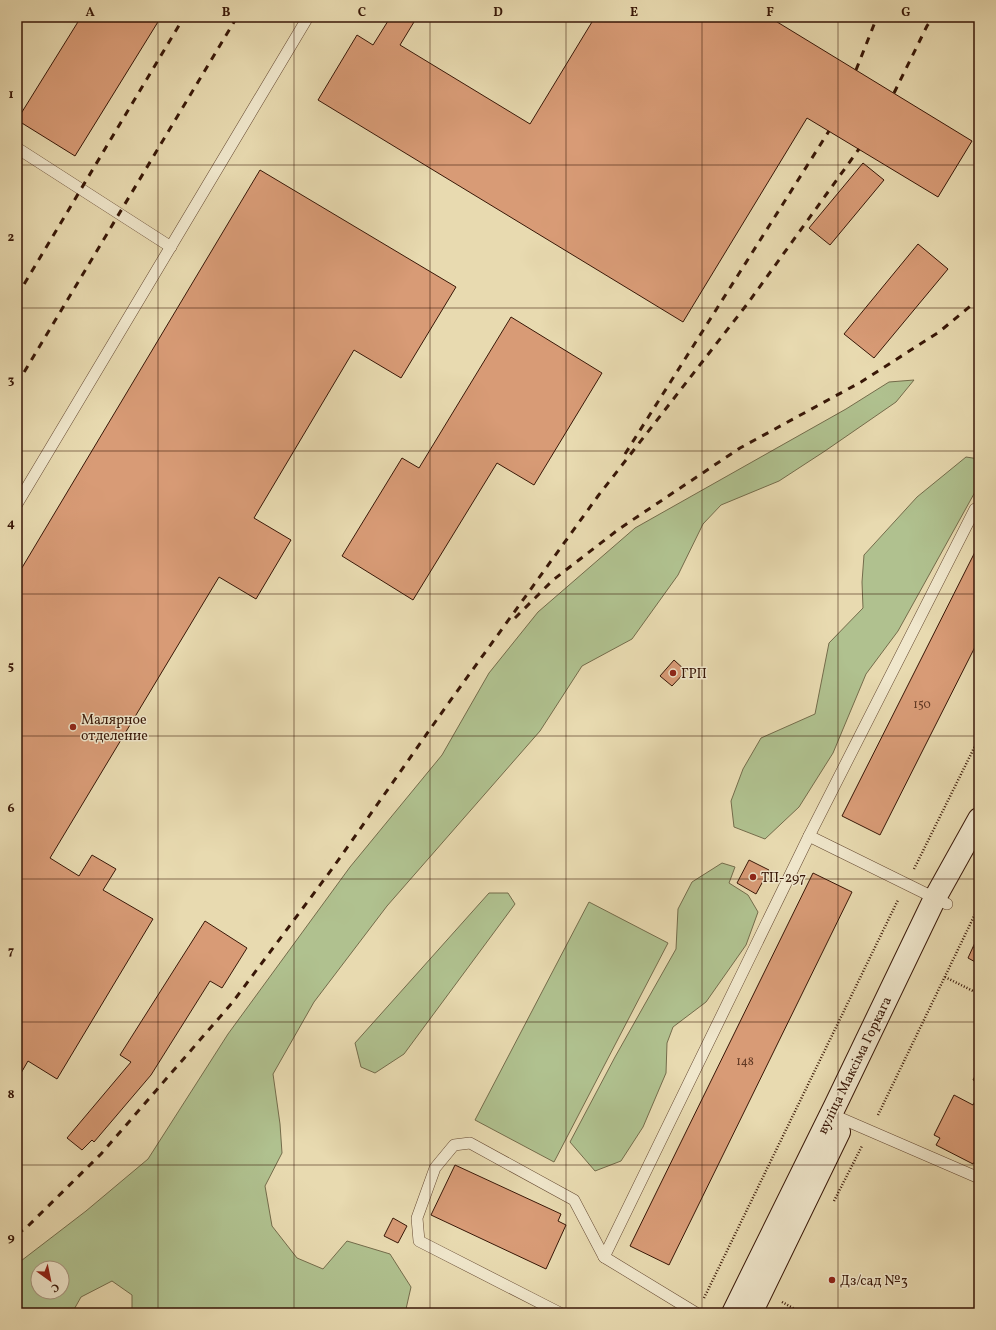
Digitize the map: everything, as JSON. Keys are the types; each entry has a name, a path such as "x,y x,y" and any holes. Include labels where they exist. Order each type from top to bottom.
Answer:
{"main road":[{"name":"вуліца Максіма Горкага","path":"751,1313 838,1117 979,819"},
{"name":"вуліца Максіма Горкага","path":"941,901 979,836"},
{"name":"вуліца Максіма Горкага","path":"733,1313 838,1117"}],"lane":[{"path":"17,504 172,247 308,17"},
{"path":"17,148 172,247"},
{"path":"604,1257 808,836 976,509"},
{"path":"808,836 941,901"},
{"path":"838,1117 979,1178"},
{"path":"560,1313 419,1241 417,1218 435,1168 454,1145 470,1143 574,1200 604,1257 696,1313"}],"path":[{"path":"703,1299 979,738"},
{"path":"831,1207 870,1131 979,906"},
{"path":"945,977 979,994"},
{"path":"779,1308 785,1295"},
{"path":"782,1302 802,1313"}],"green space":[{"path":"914,380 896,402 825,451 779,481 721,505 703,524 678,575 632,639 582,666 540,731 387,906 314,1002 273,1074 280,1124 282,1153 265,1186 272,1226 297,1258 323,1269 347,1241 390,1254 411,1287 406,1309 358,1313 125,1313 132,1308 132,1295 112,1281 81,1297 72,1313 17,1313 17,1264 86,1211 148,1159 228,1034 350,867 442,755 489,673 538,612 635,528 846,409 889,382"},
{"path":"966,457 979,459 979,487 898,631 866,674 833,753 799,807 765,839 734,827 731,801 743,769 761,738 815,714 829,643 863,608 862,582 864,555 917,497"},
{"path":"722,863 735,867 729,883 748,895 758,912 746,945 706,1002 673,1027 667,1043 666,1073 643,1127 621,1161 595,1171 570,1142 615,1057 676,949 678,909 692,882"},
{"path":"489,893 508,893 515,904 404,1054 375,1073 361,1067 355,1043"},
{"path":"589,902 668,943 554,1162 475,1120"}],"building":[{"path":"81,17 161,17 75,156 17,120"},
{"path":"381,17 417,17 400,45 530,124 595,17 769,17 972,141 938,197 807,118 683,322 318,100 357,35 373,45 388,21"},
{"path":"863,163 884,180 830,245 809,228"},
{"name":"Малярное отделение","path":"260,170 456,287 401,378 354,350 254,518 291,540 256,599 219,577 50,858 79,876 92,855 116,869 103,890 153,919 57,1079 28,1061 17,1080 17,576"},
{"path":"918,244 948,269 874,358 844,334"},
{"path":"511,317 602,373 534,485 497,463 413,600 342,556 402,458 419,468"},
{"path":"979,544 979,639 880,835 842,816"},
{"name":"ГРП","path":"674,660 686,671 672,686 660,676"},
{"name":"ТП-297","path":"749,860 769,870 756,894 737,883"},
{"path":"813,873 852,892 669,1265 630,1246"},
{"path":"205,921 247,948 222,988 210,981 151,1075 94,1142 92,1140 82,1150 67,1138 131,1062 120,1055"},
{"path":"979,934 979,950 973,947"},
{"path":"973,947 979,950 979,964 968,958"},
{"path":"979,1068 979,1083 973,1080"},
{"path":"979,1093 979,1154 973,1164 936,1145 940,1138 934,1135 954,1095 973,1105"},
{"path":"455,1165 561,1214 558,1221 566,1225 546,1269 431,1215"},
{"path":"393,1218 407,1226 398,1243 384,1236"}],"railway":[{"path":"17,296 184,17"},
{"path":"17,384 237,17"},
{"path":"856,70 877,17"},
{"path":"894,93 927,26 933,17"},
{"path":"625,454 829,131"},
{"path":"17,1234 26,1228 101,1154 232,1003 332,869 445,708 598,496 748,303 859,149"},
{"path":"515,618 553,580 619,529 740,448 861,382 939,332 979,299"}],"place":[{"name":"ГРП","path":"673,673"},
{"name":"Малярное отделение","path":"73,727"},
{"name":"ТП-297","path":"753,877"},
{"name":"Дз/сад №3","path":"832,1280"}]}
